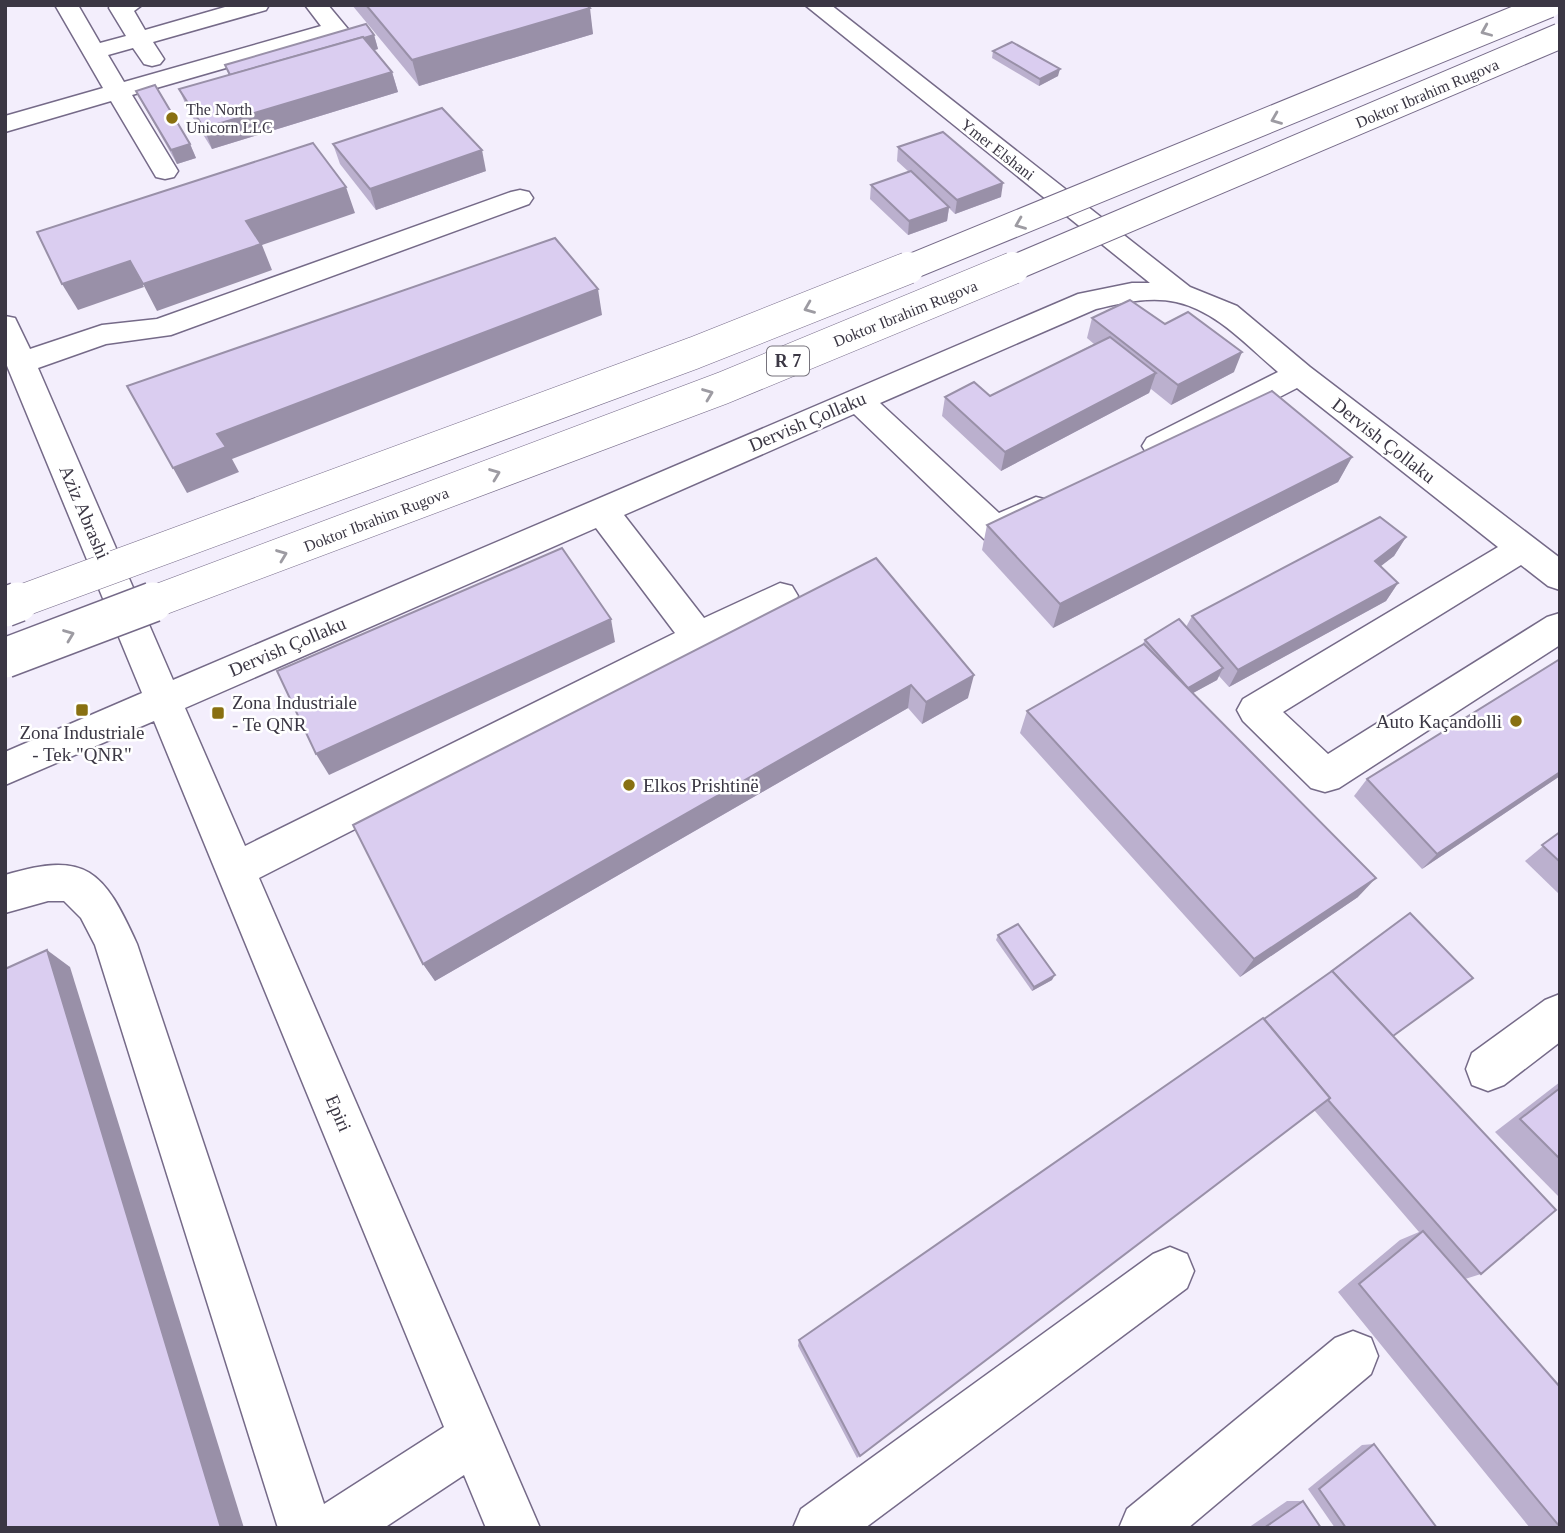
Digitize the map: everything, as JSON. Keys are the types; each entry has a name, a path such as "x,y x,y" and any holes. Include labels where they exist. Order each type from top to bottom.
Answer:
{"main road":[{"path":"66,5 165,171"},
{"path":"131,5 120,8 165,78"},
{"path":"93,52 258,5"},
{"path":"5,124 336,29 316,5"},
{"name":"Ymer Elshani","path":"816,5 1180,293"},
{"name":"Doktor Ibrahim Rugova","path":"5,607 707,348 1012,227 1549,5"},
{"name":"Doktor Ibrahim Rugova","path":"5,658 723,388 1560,36"},
{"path":"20,386 103,335 161,328 520,198"},
{"name":"Dervish Çollaku","path":"5,769 1088,300 1132,292 1180,293 1227,313 1299,374 1560,577"},
{"name":"Aziz Abrashi","path":"5,325 20,386 164,699"},
{"path":"1130,461 1299,374"},
{"path":"857,399 996,530 1057,499"},
{"path":"601,510 699,638"},
{"path":"1523,548 1256,710 1325,776 1560,627"},
{"path":"236,870 780,596"},
{"name":"Epiri","path":"164,699 513,1528"},
{"path":"5,894 37,884 65,880 85,888 101,910 121,957 305,1528"},
{"path":"1488,1069 1560,1015"},
{"path":"820,1528 1170,1272"},
{"path":"1146,1528 1353,1356"},
{"path":"335,1528 475,1438"}],"building":[{"path":"366,5 587,5 590,8 412,60"},
{"path":"366,24 374,35 230,75 225,65"},
{"path":"363,37 392,72 204,128 179,89"},
{"path":"1012,42 1060,69 1040,79 993,51"},
{"path":"155,85 190,144 171,150 136,91"},
{"path":"442,108 482,150 370,189 333,144"},
{"path":"943,132 1003,183 957,200 898,147"},
{"path":"313,143 346,187 246,221 261,244 143,284 130,261 62,284 37,232"},
{"path":"911,171 949,207 909,221 871,185"},
{"path":"555,238 598,289 217,434 226,447 173,468 127,386"},
{"path":"1130,300 1165,324 1188,312 1242,352 1178,385 1092,318"},
{"path":"1110,337 1156,373 1005,452 945,397 974,382 990,396"},
{"path":"1272,391 1352,457 1060,604 987,525"},
{"path":"1380,517 1406,537 1375,561 1398,583 1238,670 1192,616"},
{"path":"562,548 611,619 316,754 277,671"},
{"name":"Elkos Prishtinë","path":"876,558 974,675 926,702 911,685 423,964 353,825"},
{"path":"1179,619 1223,668 1188,688 1145,640"},
{"path":"1144,644 1376,878 1254,959 1027,711"},
{"name":"Auto Kaçandolli","path":"1560,659 1560,772 1437,854 1367,779"},
{"path":"1560,832 1560,862 1542,845"},
{"path":"1410,913 1473,978 1393,1036 1332,971"},
{"path":"1018,924 1055,975 1034,987 998,935"},
{"path":"47,950 221,1528 5,1528 5,969"},
{"path":"1332,971 1556,1210 1481,1274 1328,1100 1330,1098 1264,1019"},
{"path":"1263,1018 1330,1098 860,1456 799,1340"},
{"path":"1560,1088 1560,1159 1520,1119"},
{"path":"1423,1231 1560,1387 1560,1527 1359,1284"},
{"path":"1374,1444 1437,1528 1346,1528 1319,1489"},
{"path":"1303,1501 1321,1528 1264,1528"}],"place":[{"name":"The North Unicorn LLC","path":"172,118"},
{"name":"Zona Industriale - Tek \"QNR\"","path":"82,710"},
{"name":"Zona Industriale - Te QNR","path":"218,713"},
{"name":"Auto Kaçandolli","path":"1516,721"},
{"name":"Elkos Prishtinë","path":"629,785"}]}
